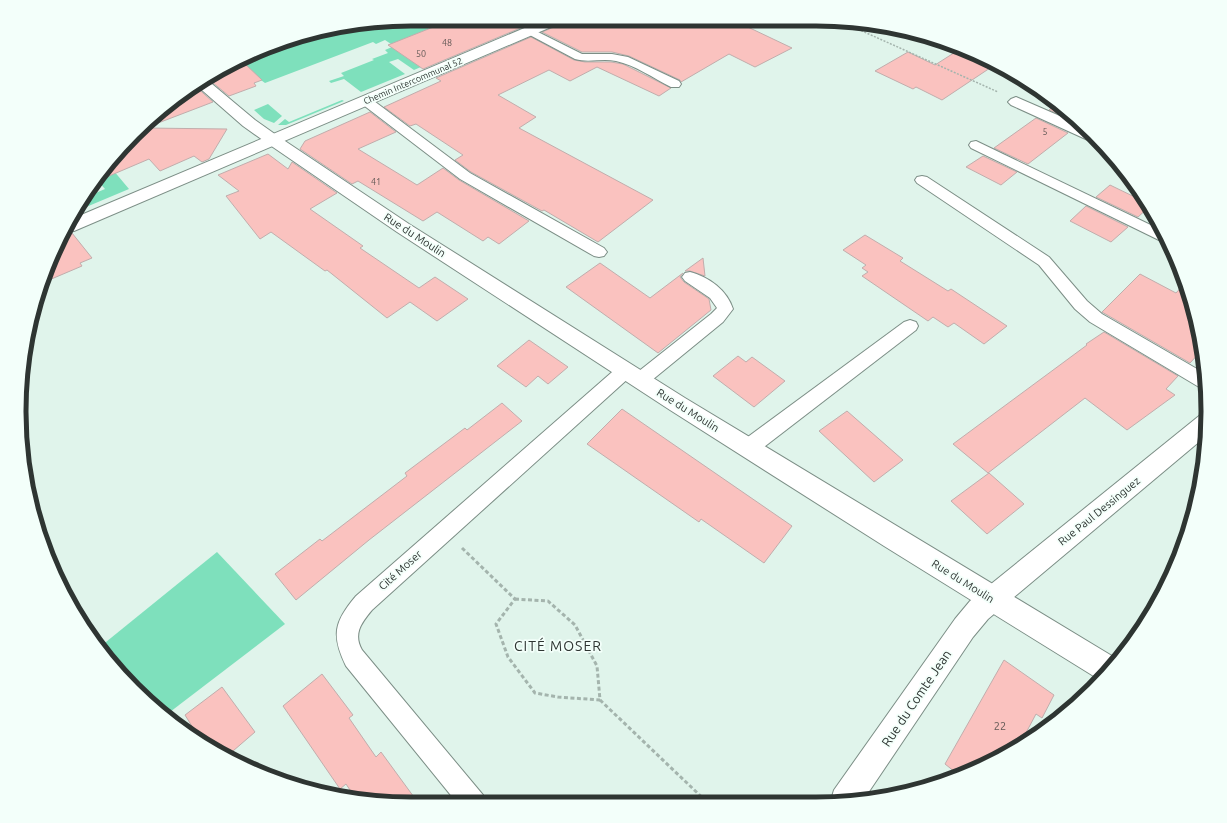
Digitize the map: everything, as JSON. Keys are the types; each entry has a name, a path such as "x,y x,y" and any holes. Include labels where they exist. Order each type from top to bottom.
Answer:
{"street":[{"name":"Chemin Intercommunal 52","path":"75,225 542,26"},
{"name":"Rue du Moulin","path":"206,86 249,123 364,202 748,448 991,599 1104,667"},
{"path":"1016,102 1079,130"},
{"name":"Rue Paul Dessinguez","path":"991,599 1200,427"},
{"name":"Rue du Comte Jean","path":"849,795 964,628 979,610 991,599"}],"lane":[{"path":"530,31 579,56 587,58 618,58 675,84"},
{"path":"366,101 465,176 599,252"},
{"path":"976,145 1157,234"},
{"path":"922,180 1044,261 1081,305 1096,318 1199,379"},
{"name":"Cité Moser","path":"468,797 354,658 348,647 346,636 348,625 354,614 364,603 444,531 632,375 718,318 725,309 719,296 690,277"},
{"path":"748,448 910,326"}],"path":[{"path":"856,28 942,66 1016,102"},
{"path":"444,531 515,599 548,601 575,625 597,666 600,700"},
{"path":"515,599 496,624 508,657 535,693 558,698 600,700 702,797"}],"green space":[{"path":"443,26 432,27 394,46 385,40 376,44 373,42 265,83 241,66 288,46 336,33 386,27"},
{"path":"392,47 444,57 414,70 398,59 389,62 405,74 361,92 344,79 331,83 329,81 344,76 341,73 388,53 385,50"},
{"path":"342,100 344,101 286,125 278,125 285,119 289,122"},
{"path":"268,104 282,116 274,123 264,119 254,110"},
{"path":"112,169 129,189 85,208 93,194 105,189 101,184"},
{"path":"217,552 285,624 170,712 139,684 104,643"}],"building":[{"path":"436,26 525,26 423,69 388,45"},
{"path":"557,26 746,26 792,48 755,67 729,54 681,82 680,80 629,56 612,52 582,52 542,32"},
{"path":"531,37 574,60 623,64 671,88 659,96 597,67 570,81 549,70 498,95 536,117 519,128 653,200 598,242 544,210 542,211 471,172 455,160 463,155 416,124 410,126 384,107 441,81 436,78"},
{"path":"908,52 935,65 955,52 990,68 942,100 916,87 913,89 875,71"},
{"path":"245,64 262,80 254,83 256,86 229,96 212,82"},
{"path":"199,90 213,102 154,124"},
{"path":"1052,108 1062,115 1049,110"},
{"path":"370,112 396,132 358,149 417,185 443,168 459,180 529,221 499,244 488,237 483,241 437,212 423,221 358,181 352,184 300,149 305,141"},
{"path":"1036,118 1068,133 1028,164 994,148"},
{"path":"151,128 227,129 209,159 202,162 194,156 160,171 149,159 106,177 122,157"},
{"path":"268,154 288,169 292,162 337,193 310,209 363,246 360,248 419,288 435,277 468,299 437,321 410,302 387,318 327,270 325,271 271,232 260,239 226,196 239,191 218,175"},
{"path":"983,156 1017,172 1001,185 966,167"},
{"path":"1110,185 1137,198 1144,211 1138,217 1096,197"},
{"path":"1086,206 1128,227 1111,242 1070,221"},
{"path":"70,233 72,233 92,258 80,263 82,266 49,280"},
{"path":"865,235 903,258 900,261 948,291 951,289 1007,326 984,344 954,323 948,327 933,317 928,321 862,276 868,272 862,268 866,265 843,250"},
{"path":"703,258 705,276 690,271 685,271"},
{"path":"600,263 650,298 683,273 680,277 684,282 709,299 711,310 658,353 566,287"},
{"path":"1140,274 1176,293 1181,288 1194,336 1197,355 1190,363 1102,312"},
{"path":"1104,332 1178,376 1166,389 1175,395 1127,430 1085,398 988,473 953,444 1087,345 1086,344"},
{"path":"529,340 568,367 548,384 538,376 526,387 497,366"},
{"path":"738,356 746,362 752,357 785,381 754,407 713,376"},
{"path":"502,403 522,421 369,540 296,600 275,574 320,539 322,541 407,476 405,473 465,428 467,430"},
{"path":"622,409 792,526 764,563 701,519 699,522 587,444"},
{"path":"847,411 903,460 874,482 819,431"},
{"path":"989,473 1024,504 987,534 951,501"},
{"path":"1004,660 1054,695 1042,718 1036,714 1025,735 986,757 954,771 945,764"},
{"path":"322,674 353,715 349,718 376,757 381,752 414,797 352,793 346,784 340,789 283,706"},
{"path":"222,687 255,732 232,752 194,730 185,715"}],"district":[{"name":"CITÉ MOSER","path":"558,646"}]}
